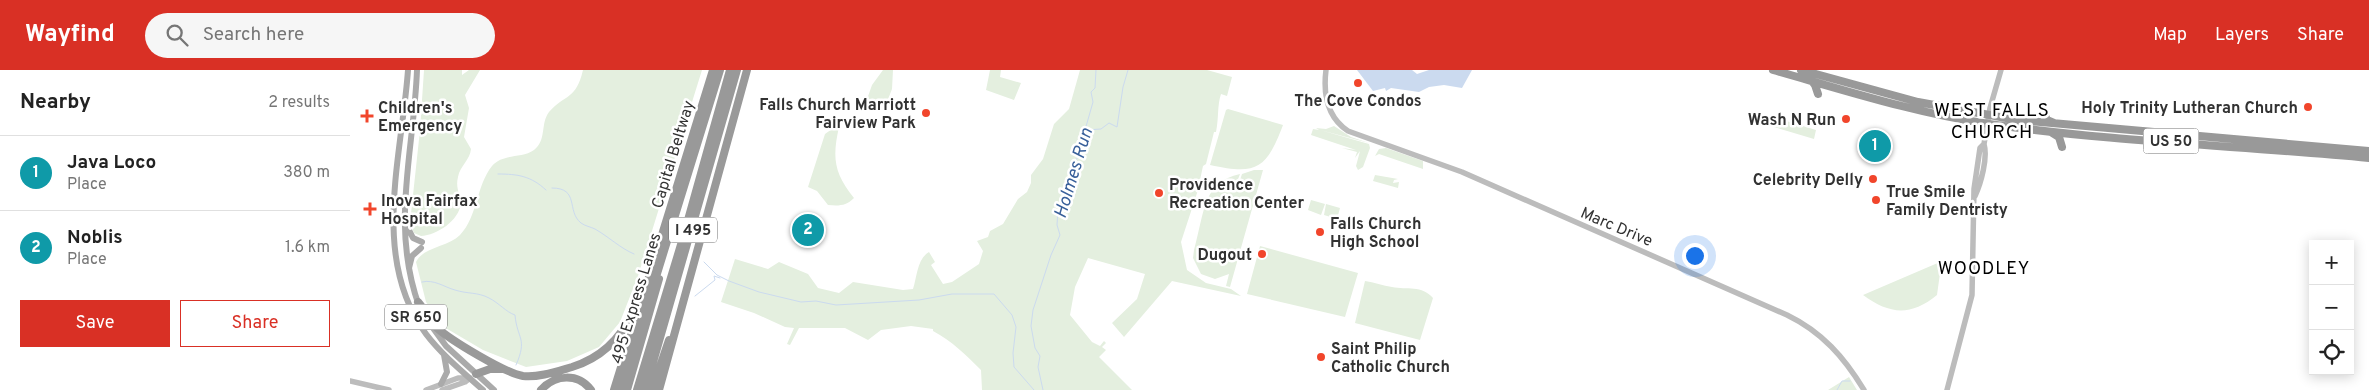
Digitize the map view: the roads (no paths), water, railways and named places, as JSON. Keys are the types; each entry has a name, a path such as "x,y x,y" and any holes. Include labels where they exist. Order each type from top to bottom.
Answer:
{"highway":[{"path":"697,122 708,70"},
{"name":"Capital Beltway","path":"614,390 712,70"},
{"name":"495 Express Lanes","path":"621,390 720,70"},
{"name":"495 Express Lanes","path":"637,390 683,238 730,70"},
{"name":"I 495","path":"645,390 737,70"},
{"path":"659,390 747,70"},
{"name":"US 50","path":"1773,70 1918,110 1989,119 2369,151"},
{"name":"US 50","path":"1801,70 1918,102 1989,119 2047,130 2369,158"},
{"path":"2029,121 2042,113 2047,120 2056,124"},
{"path":"2047,130 2058,136 2062,147"},
{"path":"2315,153 2328,147"},
{"path":"627,390 649,320 680,200"},
{"path":"631,390 658,304 683,238"},
{"path":"652,390 691,274"},
{"path":"418,302 431,321 443,333 504,369 521,376 539,375 579,364 597,356 610,347 624,329 647,278"},
{"path":"473,376 490,369 504,369"},
{"path":"541,390 552,380 563,377 580,380 591,390"}],"main road":[{"name":"SR 650","path":"408,70 395,188 395,258 403,290 426,333 444,355 494,390"},
{"name":"SR 650","path":"417,70 404,214 404,244 408,272 418,302 437,335 483,390"},
{"path":"404,214 409,233 422,245 412,256 408,272"},
{"path":"439,388 447,372 444,355"}],"street":[{"name":"Marc Drive","path":"1326,70 1327,102 1336,120 1354,134 1462,172 1800,321 1839,353 1864,390"},
{"path":"1947,390 1972,295 1974,190 1980,148 1984,144 1990,108 2001,70"},
{"path":"426,390 465,382 473,376"},
{"path":"350,381 389,390"}],"water":[{"path":"1357,70 1412,70 1417,74 1429,70 1472,70 1462,88 1444,85 1429,87 1419,92 1391,88 1386,91 1385,88 1373,91"}],"waterway":[{"name":"Holmes Run","path":"1043,390 1038,367 1040,356 1035,348 1031,326 1033,310 1051,255 1060,235 1057,225 1058,209 1070,195 1075,179 1074,165 1086,138 1085,130 1093,102 1091,92 1095,88 1096,70"},
{"path":"1086,130 1101,129 1109,123 1117,127 1123,87 1128,70"},
{"path":"498,174 524,177 546,190"},
{"path":"552,188 561,189 570,196 574,212 581,223 595,229 634,254"},
{"path":"704,262 717,275 729,281 759,292 801,302 816,301 836,305 919,300 952,294 994,294 1012,315 1016,327 1013,353 1014,367 1034,390"},
{"path":"695,296 715,280 714,276 720,278"},
{"path":"422,282 435,282 451,289 485,296 515,315 521,339 521,349 516,365"},
{"path":"1837,390 1842,381 1850,381"}],"place":[{"name":"The Cove Condos","path":"1358,83"},
{"name":"Holy Trinity Lutheran Church","path":"2308,107"},
{"name":"Falls Church Marriott Fairview Park","path":"926,113"},
{"name":"Children's Emergency","path":"367,116"},
{"name":"Wash N Run","path":"1846,119"},
{"name":"Java Loco","path":"1875,146"},
{"name":"Celebrity Delly","path":"1873,179"},
{"name":"Providence Recreation Center","path":"1159,193"},
{"name":"True Smile Family Dentristy","path":"1876,200"},
{"name":"Inova Fairfax Hospital","path":"370,209"},
{"name":"Noblis","path":"808,230"},
{"name":"Falls Church High School","path":"1320,232"},
{"name":"Dugout","path":"1262,254"},
{"name":"Saint Philip Catholic Church","path":"1321,357"}],"district":[{"name":"WEST FALLS CHURCH","path":"1992,120"},
{"name":"WOODLEY","path":"1984,268"}]}
